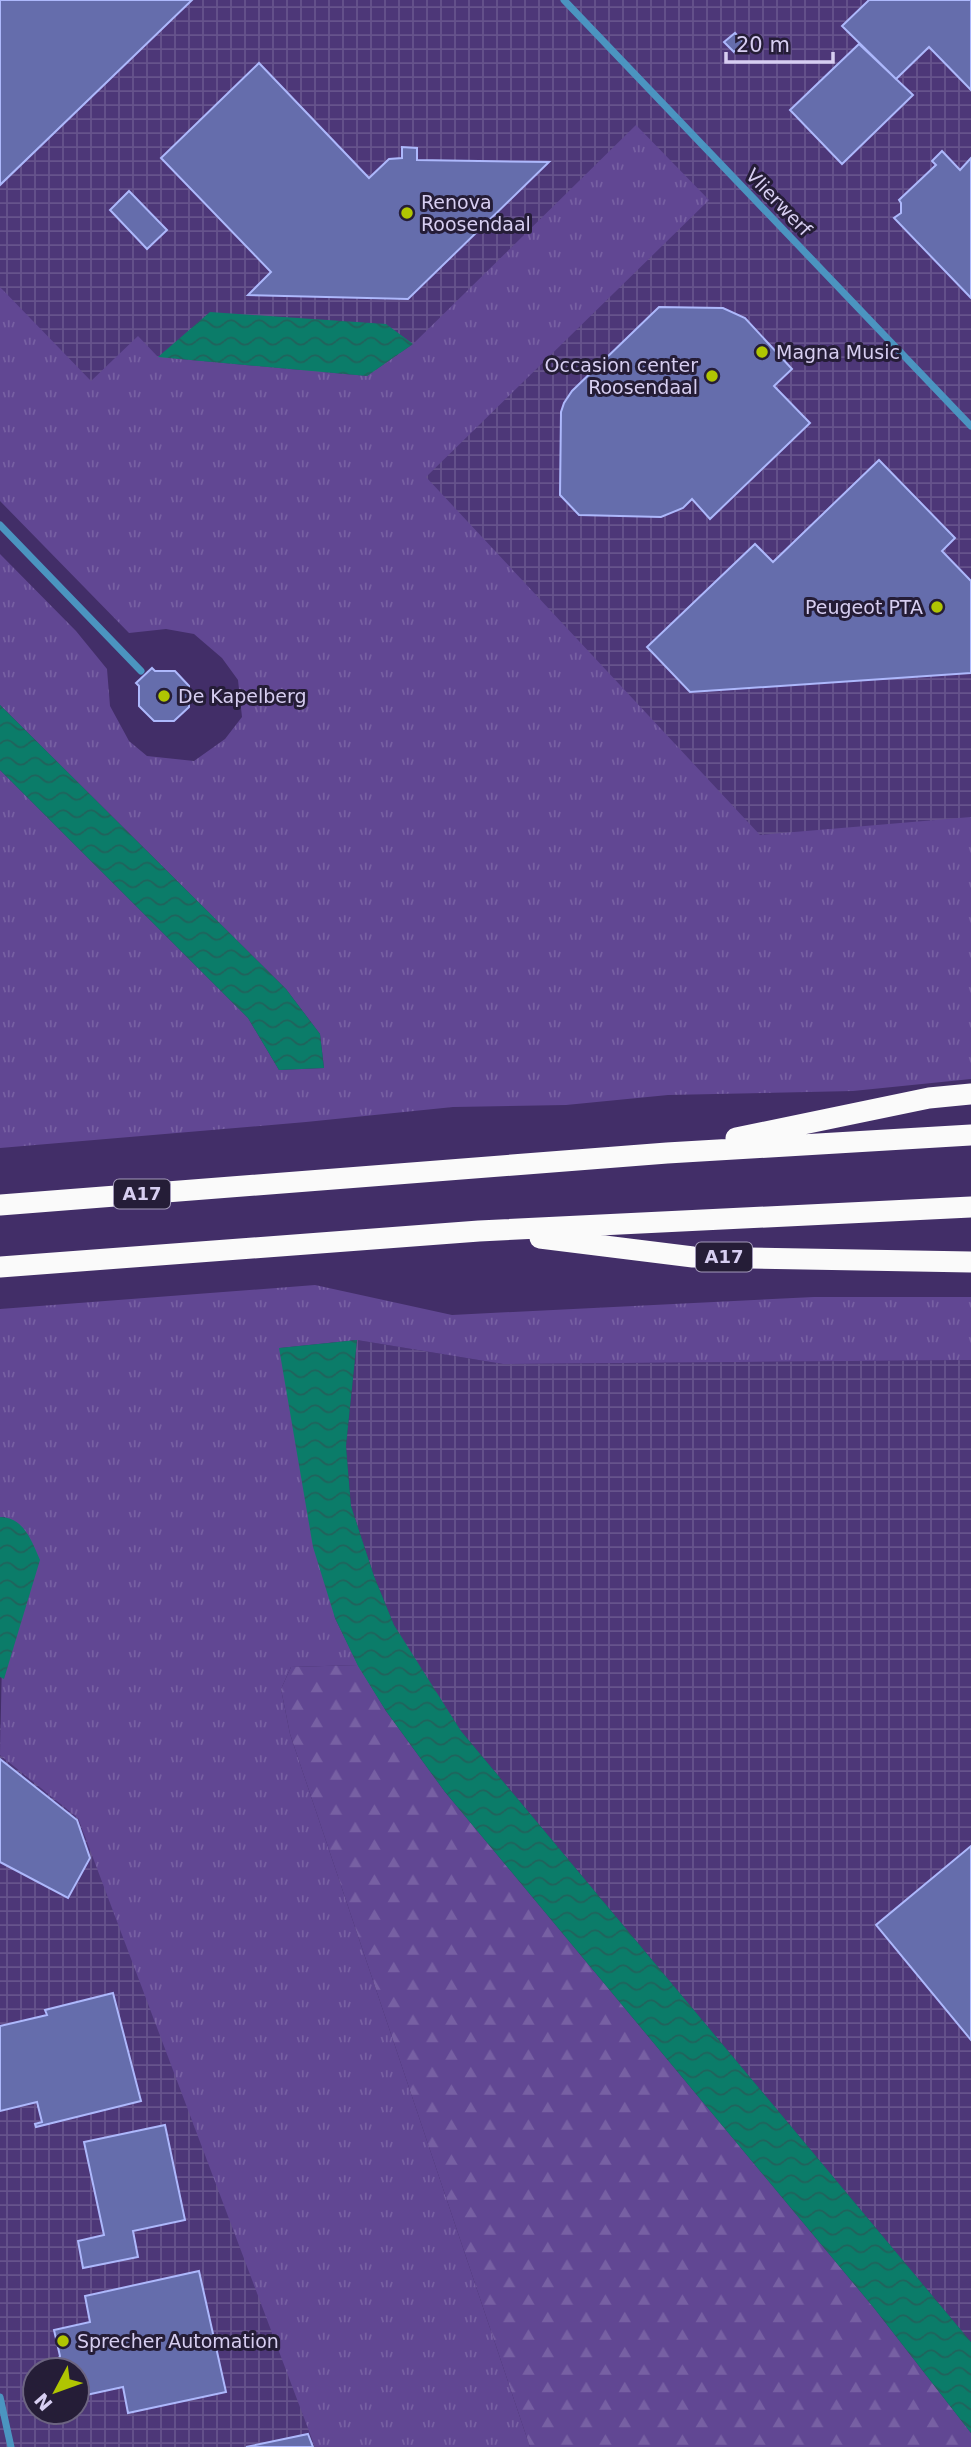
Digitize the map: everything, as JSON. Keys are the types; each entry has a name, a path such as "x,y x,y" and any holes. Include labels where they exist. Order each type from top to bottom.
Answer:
{"highway":[{"name":"A17","path":"667,1153 929,1098 971,1094"},
{"name":"A17","path":"0,1205 667,1153 971,1135"},
{"name":"A17","path":"0,1267 479,1231 971,1207"},
{"name":"A17","path":"479,1231 693,1257 971,1262"}],"street":[{"name":"Vlierwerf","path":"564,0 971,426"},
{"path":"0,526 141,671"},
{"path":"0,2397 11,2447"}],"shaded area":[{"path":"0,0 971,0 971,842 747,873 88,386 0,294"},
{"path":"357,1340 503,1364 971,1360 971,2342 461,1731 417,1664 394,1625 374,1576 351,1506 346,1446"},
{"path":"0,1724 239,2005 377,2447 0,2447"}],"green space":[{"path":"636,125 709,200 426,477 760,835 971,817 971,1079 853,1091 668,1095 566,1105 453,1107 0,1148 0,770 248,1018 279,1070 324,1068 320,1034 286,989 0,705 0,554 76,631 107,669 110,706 129,741 147,756 194,761 225,739 242,717 238,680 222,658 194,634 166,629 129,633 0,501 0,287 91,381 138,336 158,357 367,376 413,344"},
{"path":"315,1285 452,1315 814,1297 971,1297 971,1360 503,1364 357,1340 280,1348 335,1618 358,1665 291,1667 281,1689 290,1734 530,2447 315,2447 78,1818 0,1755 5,1517 0,1517 0,1309"},
{"path":"358,1665 386,1711 445,1792 874,2308 971,2433 971,2447 530,2447 290,1734 281,1689 291,1667"}],"water":[{"path":"210,312 386,324 413,344 367,376 158,357"},
{"path":"0,705 286,989 320,1034 324,1068 279,1070 248,1018 0,770"},
{"path":"357,1340 346,1446 351,1506 374,1576 394,1625 461,1731 971,2342 971,2433 874,2308 445,1792 386,1711 358,1666 335,1618 313,1547 279,1348"},
{"path":"0,1517 15,1521 21,1526 40,1560 4,1679 0,1677"}],"building":[{"path":"0,0 192,0 0,185"},
{"path":"869,0 971,0 971,90 929,47 896,79 842,26"},
{"path":"735,33 744,43 734,52 724,42"},
{"path":"859,44 913,95 842,164 790,110"},
{"path":"259,63 369,178 389,159 402,158 402,147 417,148 417,160 549,162 408,299 248,295 271,272 161,158"},
{"path":"942,151 960,170 971,158 971,298 894,218 901,213 899,200 936,165 932,161"},
{"path":"129,191 167,230 147,249 110,210"},
{"path":"659,307 723,308 745,318 792,369 774,386 810,423 710,519 692,499 683,508 661,517 579,515 560,495 561,412 564,403 572,391"},
{"path":"879,460 955,538 942,551 971,581 971,673 690,692 647,647 755,544 773,562"},
{"name":"De Kapelberg","path":"152,668 155,671 175,671 189,686 189,707 174,721 154,721 139,706 139,686 136,683"},
{"path":"0,1759 77,1820 90,1858 68,1898 0,1862"},
{"path":"971,1846 971,2040 876,1925"},
{"path":"113,1993 141,2101 36,2127 35,2124 42,2122 37,2102 0,2111 0,2026 47,2015 45,2010"},
{"path":"165,2125 185,2220 133,2231 138,2257 83,2268 78,2241 104,2235 84,2142"},
{"path":"199,2271 226,2392 128,2413 123,2387 91,2394 91,2356 60,2356 54,2330 90,2322 85,2296"},
{"path":"308,2434 313,2447 246,2447"}],"place":[{"name":"Renova Roosendaal","path":"407,213"},
{"name":"Magna Music","path":"762,352"},
{"name":"Occasion center Roosendaal","path":"712,376"},
{"name":"Peugeot PTA","path":"937,607"},
{"name":"De Kapelberg","path":"164,696"},
{"name":"Sprecher Automation","path":"63,2341"}]}
